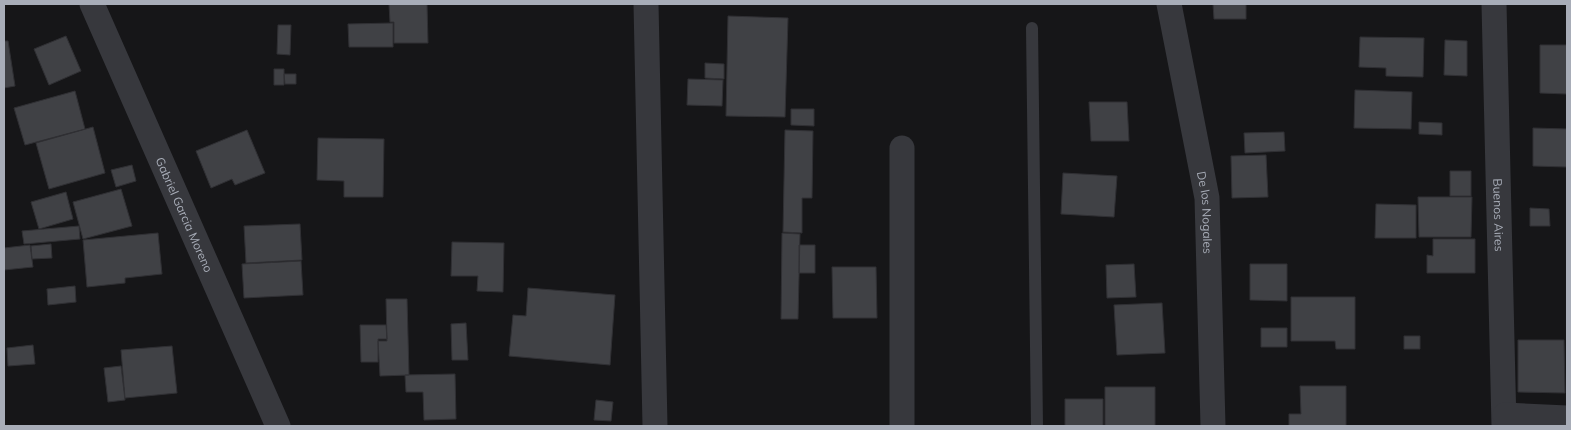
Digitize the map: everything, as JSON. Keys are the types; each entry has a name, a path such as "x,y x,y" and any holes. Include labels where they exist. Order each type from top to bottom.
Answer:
{"street":[{"name":"Gabriel Garcia Moreno","path":"92,4 278,426"},
{"path":"646,4 655,426"},
{"name":"De los Nogales","path":"1169,4 1208,198 1213,426"},
{"name":"Buenos Aires","path":"1494,4 1504,421"},
{"path":"902,148 902,426"},
{"path":"1504,421 1567,418"}],"lane":[{"path":"1032,28 1036,426"}],"building":[{"path":"389,4 427,4 428,43 394,43 394,22 390,22"},
{"path":"1213,4 1246,4 1246,19 1214,19"},
{"path":"728,16 788,18 785,117 726,116"},
{"path":"393,23 393,47 349,47 348,24"},
{"path":"278,25 291,25 290,55 277,54"},
{"path":"66,36 81,71 49,85 34,49"},
{"path":"1360,37 1424,38 1423,77 1386,76 1386,68 1359,67"},
{"path":"1445,40 1467,41 1467,76 1444,75"},
{"path":"4,41 8,41 15,86 4,88"},
{"path":"1540,45 1567,45 1567,94 1540,93"},
{"path":"705,63 724,64 724,79 705,78"},
{"path":"274,69 284,69 284,85 274,85"},
{"path":"284,74 296,74 296,84 285,84"},
{"path":"688,79 723,80 722,106 687,105"},
{"path":"1355,90 1412,92 1411,129 1354,128"},
{"path":"75,91 85,129 25,145 14,108"},
{"path":"1089,102 1127,102 1129,141 1091,141"},
{"path":"791,109 814,109 814,126 791,125"},
{"path":"1419,122 1442,123 1442,135 1419,134"},
{"path":"93,127 105,173 49,189 36,143"},
{"path":"1533,128 1567,129 1567,167 1533,166"},
{"path":"247,130 265,173 235,185 232,179 211,188 196,151"},
{"path":"785,130 813,131 812,198 802,198 802,233 783,232"},
{"path":"1284,132 1285,151 1245,153 1244,133"},
{"path":"318,138 384,139 383,197 344,197 344,181 317,180"},
{"path":"1266,155 1268,197 1232,198 1231,156"},
{"path":"132,165 136,181 116,187 111,170"},
{"path":"1450,171 1471,171 1471,196 1450,196"},
{"path":"1063,173 1117,176 1114,217 1061,214"},
{"path":"121,189 132,226 83,239 73,202"},
{"path":"66,192 73,219 39,229 31,202"},
{"path":"1418,197 1472,197 1471,237 1419,237"},
{"path":"1376,204 1416,205 1416,238 1375,238"},
{"path":"1530,208 1549,209 1550,226 1530,226"},
{"path":"300,224 302,260 246,263 244,226"},
{"path":"79,226 80,239 24,244 22,231"},
{"path":"158,233 162,274 125,278 125,283 87,287 83,240"},
{"path":"782,233 800,234 798,319 781,319"},
{"path":"1433,239 1475,239 1475,273 1427,273 1427,255 1433,256"},
{"path":"452,242 504,243 503,292 477,291 478,276 451,276"},
{"path":"51,244 52,258 32,259 31,246"},
{"path":"30,245 33,267 4,270 4,248"},
{"path":"799,245 815,245 815,273 799,273"},
{"path":"301,261 303,295 244,298 242,264"},
{"path":"1134,264 1136,297 1107,298 1106,265"},
{"path":"1250,264 1287,264 1287,301 1250,300"},
{"path":"832,267 876,267 877,318 833,318"},
{"path":"75,286 76,302 48,305 47,289"},
{"path":"528,288 615,295 610,365 509,356 513,315 526,316"},
{"path":"1291,297 1355,297 1355,349 1336,349 1335,341 1291,341"},
{"path":"386,299 407,299 409,375 380,376 378,341 387,341"},
{"path":"1162,303 1165,353 1117,355 1114,305"},
{"path":"466,323 468,360 452,360 451,324"},
{"path":"360,325 386,325 387,339 378,339 378,362 361,362"},
{"path":"1261,328 1287,328 1287,347 1261,347"},
{"path":"1404,336 1420,336 1420,349 1404,349"},
{"path":"1518,340 1564,340 1565,393 1518,392"},
{"path":"33,345 35,364 8,366 7,348"},
{"path":"172,346 177,393 125,398 121,350"},
{"path":"121,366 125,400 108,402 104,368"},
{"path":"455,374 456,419 424,420 423,392 406,392 405,375"},
{"path":"1300,386 1346,386 1346,426 1289,426 1289,414 1301,414"},
{"path":"1105,387 1155,387 1155,426 1105,426"},
{"path":"1065,399 1103,399 1103,426 1065,426"},
{"path":"596,400 613,402 611,421 594,420"}]}
